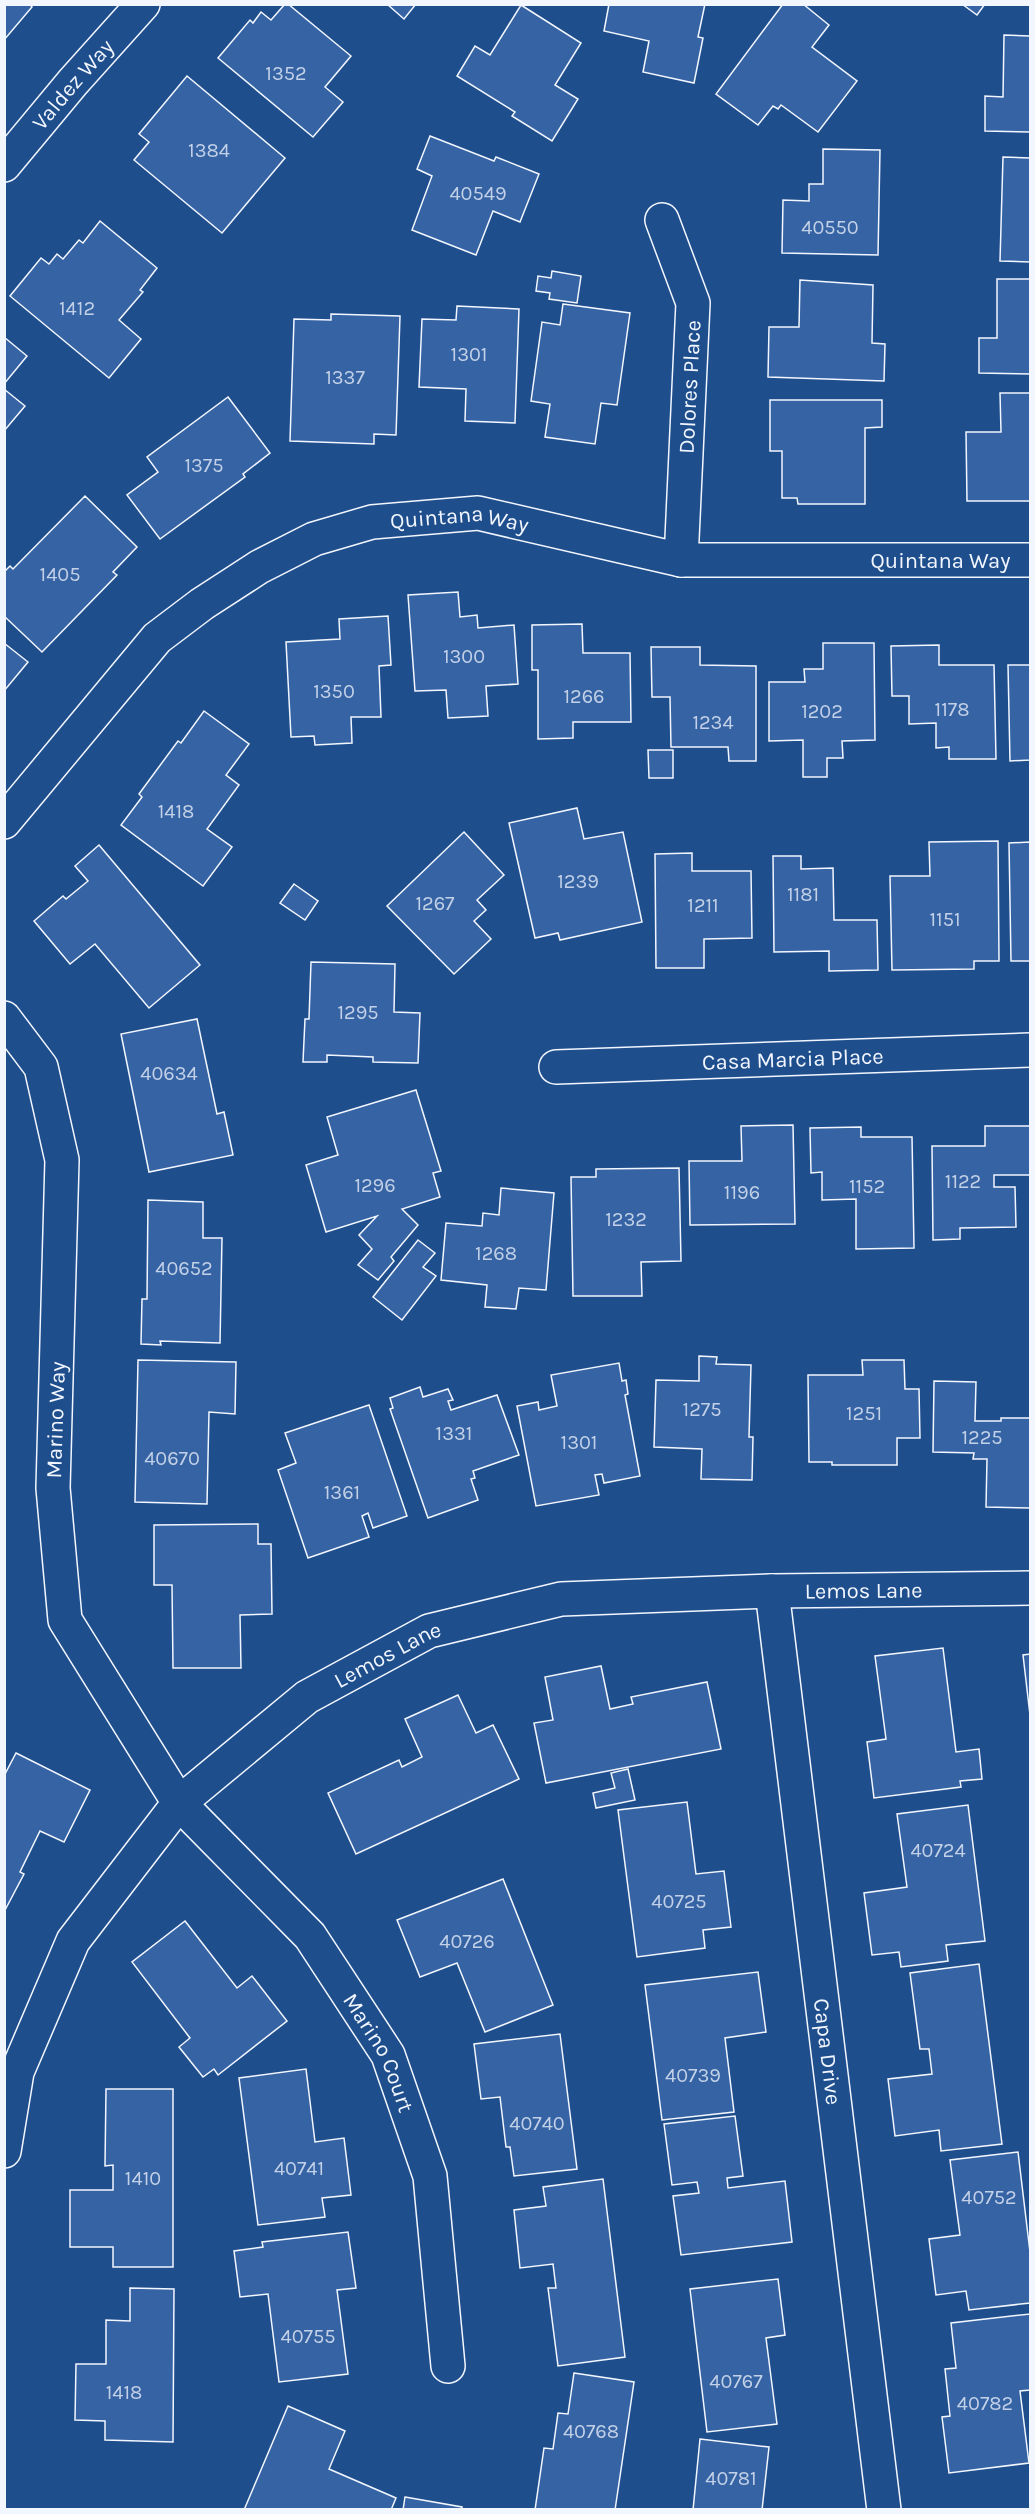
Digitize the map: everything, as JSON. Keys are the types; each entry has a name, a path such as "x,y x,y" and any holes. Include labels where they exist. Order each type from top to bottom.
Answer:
{"street":[{"name":"Valdez Way","path":"4,165 73,82 143,4"},
{"name":"Dolores Place","path":"662,220 693,303 681,560"},
{"name":"Quintana Way","path":"4,822 157,638 202,604 259,567 314,539 372,522 478,513 681,560 1030,560"},
{"name":"Marino Way","path":"4,1018 41,1067 62,1160 53,1488 65,1620 179,1803"},
{"name":"Casa Marcia Place","path":"556,1067 1030,1050"},
{"name":"Lemos Lane","path":"4,2151 17,2073 73,1941 179,1803 307,1697 429,1630 561,1599 772,1591 1030,1588"},
{"name":"Capa Drive","path":"772,1591 884,2510"},
{"name":"Marino Court","path":"179,1803 310,1936 388,2055 430,2175 448,2366"}],"building":[{"path":"4,4 30,4 32,7 4,40"},
{"path":"285,4 288,4 351,56 325,87 343,102 313,137 218,58 250,20 253,23 261,12 271,20"},
{"path":"387,4 416,4 404,19"},
{"path":"609,4 705,4 698,37 703,38 694,83 643,72 649,41 604,31"},
{"path":"783,4 803,4 829,25 812,47 857,81 818,132 781,105 778,109 773,106 758,125 716,94"},
{"path":"962,4 985,4 977,15"},
{"path":"521,5 581,43 555,85 578,99 552,141 512,116 515,112 457,76 475,46 490,55"},
{"path":"1004,35 1030,36 1030,132 985,131 985,96 1003,97"},
{"path":"187,76 285,158 222,233 134,160 149,142 139,134"},
{"path":"430,136 494,161 496,157 539,174 520,222 493,211 476,255 412,230 432,176 417,169"},
{"path":"823,149 880,150 878,255 782,253 783,200 809,201 809,184 823,184"},
{"path":"1003,157 1030,158 1030,262 1000,261"},
{"path":"100,221 157,268 140,290 143,292 119,320 141,339 109,378 10,296 41,258 49,264 57,254 63,259 79,240 83,243"},
{"path":"552,271 581,276 577,303 549,299 550,293 536,291 538,276 551,278"},
{"path":"997,279 1030,279 1030,374 979,373 979,338 997,338"},
{"path":"800,280 873,285 872,343 885,344 884,381 768,377 769,327 799,327"},
{"path":"563,304 630,313 617,405 601,403 595,444 545,437 550,404 531,401 542,322 560,325"},
{"path":"457,306 519,309 515,423 465,421 466,389 419,387 422,319 456,320"},
{"path":"331,314 400,316 396,435 374,434 374,444 290,441 294,319 331,320"},
{"path":"4,337 27,356 4,384"},
{"path":"4,389 25,406 4,431"},
{"path":"1000,393 1030,393 1030,501 967,501 966,432 1001,432"},
{"path":"228,397 270,453 243,474 245,477 160,539 127,495 158,472 147,457"},
{"path":"770,400 882,400 882,427 865,428 865,504 798,504 797,498 782,498 782,451 770,451"},
{"path":"85,496 137,547 113,572 117,575 42,652 4,616 4,572 10,566 13,569"},
{"path":"458,592 460,617 477,615 478,628 514,625 518,684 486,686 488,716 448,718 446,690 415,691 408,595"},
{"path":"388,616 391,665 379,666 381,717 351,717 352,743 315,745 314,736 291,737 286,642 340,639 339,619"},
{"path":"582,624 583,653 630,653 631,722 573,722 573,738 538,739 538,670 532,670 532,625"},
{"path":"4,643 28,662 4,691"},
{"path":"823,643 874,643 875,740 842,741 843,758 827,758 827,777 803,777 803,740 769,741 769,682 805,682 804,669 823,669"},
{"path":"939,645 939,665 994,665 996,759 949,759 949,747 936,748 936,723 909,724 909,696 892,696 891,646"},
{"path":"651,647 700,647 700,665 756,666 756,761 729,761 728,747 671,747 670,697 652,697"},
{"path":"1008,665 1030,665 1030,760 1010,761"},
{"path":"204,711 249,744 226,775 239,785 207,829 232,847 203,886 121,825 142,797 139,794 178,741 181,743"},
{"path":"648,750 673,750 673,778 649,778"},
{"path":"577,808 584,839 623,832 642,922 560,940 558,933 535,938 509,823"},
{"path":"464,832 504,875 477,900 486,910 474,921 491,939 454,974 387,906"},
{"path":"998,841 999,961 974,961 974,969 892,970 890,876 930,876 929,842"},
{"path":"1030,842 1030,961 1011,961 1009,843"},
{"path":"99,845 200,965 149,1008 95,944 70,964 34,921 63,896 66,899 88,881 75,866"},
{"path":"692,853 692,871 751,871 752,938 704,939 704,968 656,968 655,854"},
{"path":"773,856 801,856 801,869 833,868 834,920 877,920 878,970 829,971 829,951 774,952"},
{"path":"294,884 318,901 305,920 280,903"},
{"path":"311,962 395,964 394,1012 420,1013 418,1063 373,1062 373,1057 327,1055 327,1062 303,1062 305,1019 309,1019"},
{"path":"197,1019 217,1114 224,1112 233,1155 149,1172 121,1034"},
{"path":"416,1090 441,1171 433,1173 440,1197 402,1209 418,1225 391,1257 394,1261 378,1280 358,1265 372,1249 359,1235 377,1216 326,1232 306,1165 338,1155 327,1117"},
{"path":"793,1125 795,1224 690,1225 689,1161 742,1161 741,1126"},
{"path":"985,1126 1030,1126 1030,1175 994,1175 994,1187 1015,1187 1016,1227 960,1228 960,1239 933,1240 932,1146 985,1146"},
{"path":"861,1127 861,1137 912,1137 914,1248 856,1249 856,1199 822,1200 822,1172 811,1173 810,1128"},
{"path":"679,1168 681,1261 641,1262 642,1296 573,1296 571,1177 596,1177 596,1169"},
{"path":"501,1188 554,1193 546,1290 519,1288 516,1309 485,1307 487,1285 441,1280 446,1223 482,1226 483,1213 499,1215"},
{"path":"148,1200 203,1202 203,1238 222,1238 220,1343 160,1341 161,1345 141,1344 142,1299 147,1299"},
{"path":"418,1240 435,1253 423,1267 436,1276 402,1320 373,1297"},
{"path":"699,1356 717,1357 716,1364 751,1365 749,1437 753,1437 752,1480 701,1479 702,1449 654,1447 656,1380 699,1381"},
{"path":"138,1360 236,1362 235,1414 209,1412 207,1504 135,1502"},
{"path":"862,1360 904,1360 905,1389 919,1389 920,1438 897,1438 897,1465 832,1465 832,1462 809,1462 808,1375 863,1375"},
{"path":"619,1363 622,1381 626,1380 628,1394 625,1395 640,1476 604,1483 602,1474 595,1475 599,1495 536,1506 517,1406 538,1402 539,1410 557,1406 551,1375"},
{"path":"934,1381 976,1382 975,1421 1030,1418 1030,1508 986,1507 987,1459 973,1459 974,1453 933,1452"},
{"path":"420,1387 423,1397 448,1389 453,1400 448,1401 451,1410 497,1395 519,1455 473,1471 475,1478 471,1479 478,1500 428,1518 390,1409 393,1408 390,1398"},
{"path":"369,1405 407,1516 373,1528 368,1513 362,1516 369,1537 308,1558 278,1470 296,1463 285,1433"},
{"path":"258,1524 258,1544 271,1544 272,1614 240,1615 241,1668 173,1668 172,1585 154,1585 154,1525"},
{"path":"943,1648 956,1752 979,1749 982,1779 960,1781 961,1787 874,1798 867,1742 886,1739 875,1656"},
{"path":"1030,1654 1030,1715 1023,1655"},
{"path":"601,1666 610,1709 633,1704 631,1697 707,1682 721,1749 546,1783 534,1723 553,1720 545,1677"},
{"path":"458,1695 476,1733 493,1725 519,1779 356,1854 328,1793 399,1760 402,1767 422,1757 405,1719"},
{"path":"16,1753 90,1790 64,1842 40,1831 20,1872 24,1874 4,1912 4,1776"},
{"path":"628,1769 635,1800 596,1808 593,1793 615,1788 611,1773"},
{"path":"687,1802 696,1874 724,1871 731,1927 703,1930 705,1948 637,1957 618,1810"},
{"path":"968,1805 985,1941 946,1945 948,1961 901,1967 899,1952 872,1955 864,1893 907,1887 897,1814"},
{"path":"503,1879 553,2005 485,2032 457,1963 420,1977 397,1920"},
{"path":"185,1921 237,1988 252,1976 287,2021 218,2075 214,2069 203,2077 179,2047 190,2038 132,1962"},
{"path":"979,1964 1002,2144 941,2151 939,2130 895,2136 888,2079 932,2074 929,2049 920,2049 910,1973"},
{"path":"758,1972 766,2032 725,2038 734,2112 662,2120 645,1985"},
{"path":"560,2034 577,2169 514,2176 510,2147 506,2147 500,2097 481,2099 474,2044"},
{"path":"306,2069 315,2142 344,2138 351,2195 322,2198 325,2217 258,2225 239,2078"},
{"path":"106,2089 173,2089 173,2267 113,2267 113,2247 70,2247 70,2190 113,2190 113,2165 105,2166"},
{"path":"735,2116 743,2176 727,2178 728,2188 785,2181 792,2242 681,2255 673,2196 699,2193 697,2182 672,2185 664,2124"},
{"path":"1018,2152 1030,2252 1030,2303 969,2310 966,2291 936,2295 929,2239 960,2235 950,2160"},
{"path":"603,2179 625,2357 558,2366 548,2288 556,2288 553,2264 520,2268 514,2210 546,2206 543,2187"},
{"path":"348,2232 356,2288 337,2290 348,2374 279,2382 268,2294 240,2297 234,2251 263,2247 262,2242"},
{"path":"778,2279 785,2335 766,2338 777,2424 707,2432 690,2289"},
{"path":"130,2288 174,2289 173,2442 105,2440 105,2421 75,2420 76,2364 106,2364 106,2320 130,2321"},
{"path":"1030,2314 1030,2390 1020,2391 1029,2463 949,2473 942,2417 950,2416 945,2369 956,2368 951,2323"},
{"path":"574,2373 634,2382 615,2510 535,2510 544,2448 553,2449 558,2413 568,2414"},
{"path":"288,2406 345,2431 329,2469 396,2498 391,2510 244,2510"},
{"path":"700,2439 769,2447 762,2510 693,2510"},
{"path":"405,2497 462,2507 462,2510 403,2510"}]}
